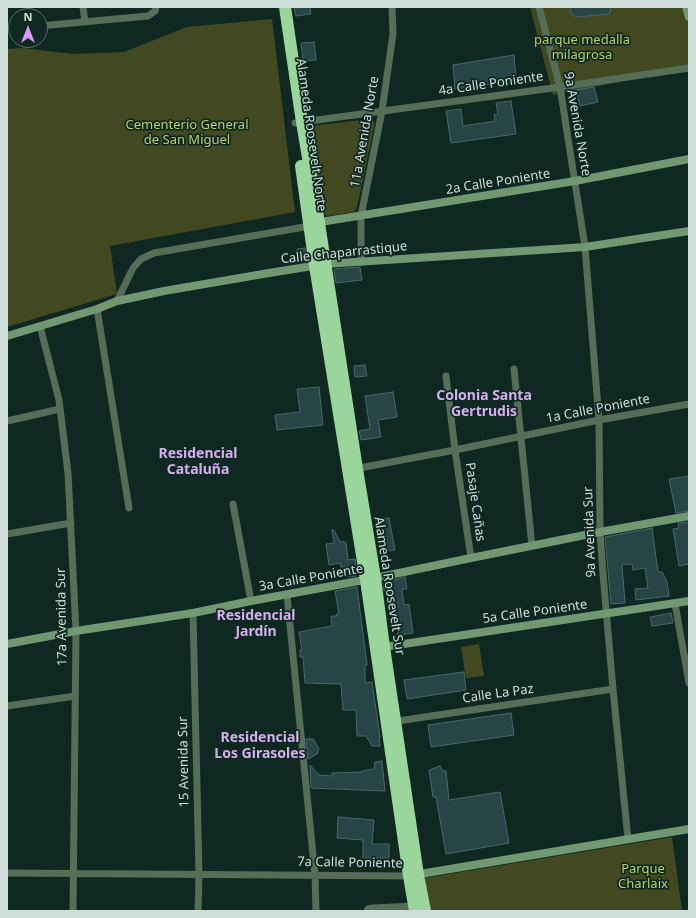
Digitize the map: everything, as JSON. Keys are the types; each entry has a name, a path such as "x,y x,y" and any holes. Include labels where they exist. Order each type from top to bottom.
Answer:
{"highway":[{"name":"Alameda Roosevelt Norte","path":"278,7 299,122"},
{"name":"Alameda Roosevelt Norte","path":"284,7 313,224 320,265"},
{"name":"Alameda Roosevelt Sur","path":"320,265 352,470 384,646 391,722"},
{"name":"Alameda Roosevelt Sur","path":"371,579 418,909"}],"street":[{"path":"83,7 85,22"},
{"path":"48,25 148,16 155,11 156,7"},
{"name":"11a Avenida Norte","path":"361,262 361,216 382,111 393,34 392,7"},
{"name":"9a Avenida Norte","path":"539,7 560,87 586,247"},
{"path":"686,7 689,17"},
{"name":"4a Calle Poniente","path":"299,122 689,68"},
{"name":"2a Calle Poniente","path":"117,301 133,268 142,259 154,253 313,224 575,182 689,159"},
{"name":"Calle Chaparrastique","path":"7,336 97,309 117,301 261,274 320,265 586,247 689,231"},
{"name":"9a Avenida Sur","path":"586,247 599,420 600,532 606,614 628,839"},
{"path":"97,309 129,508"},
{"name":"17a Avenida Sur","path":"40,326 60,409 68,473 71,523 76,631 73,911"},
{"path":"514,369 532,546"},
{"name":"Pasaje Cañas","path":"446,376 471,558"},
{"name":"1a Calle Poniente","path":"352,470 599,420 689,404"},
{"path":"7,421 60,409"},
{"path":"233,504 251,601"},
{"name":"3a Calle Poniente","path":"7,644 76,631 193,613 371,579 600,532 689,516"},
{"path":"7,534 71,523"},
{"path":"287,595 315,874 316,911"},
{"name":"5a Calle Poniente","path":"384,646 689,601"},
{"path":"675,604 689,683"},
{"name":"15 Avenida Sur","path":"193,613 199,874 198,911"},
{"name":"Calle La Paz","path":"391,722 613,689"},
{"path":"7,706 75,696"},
{"name":"7a Calle Poniente","path":"7,873 414,875 689,829"},
{"path":"368,911 368,909 373,908 418,909"}],"green space":[{"name":"parque medalla milagrosa","path":"530,7 689,7 689,68 553,95"},
{"name":"Cementerio General de San Miguel","path":"272,19 295,212 110,246 117,294 7,327 7,49 23,48 72,54 124,52 187,27"},
{"path":"370,119 375,122 357,207 354,212 327,216 320,211 308,130 311,126"},
{"path":"479,644 484,676 466,678 461,647"},
{"name":"Parque Charlaix","path":"672,837 682,911 425,911 419,879"}],"building":[{"path":"294,7 310,7 311,14 296,16"},
{"path":"570,7 611,7 609,14 576,17 571,13"},
{"path":"314,42 316,60 303,61 301,43"},
{"path":"514,55 516,80 455,89 453,65"},
{"path":"594,87 598,102 580,106 576,90"},
{"path":"511,101 516,134 451,143 446,111 461,109 463,126 495,121 494,115 498,114 496,103"},
{"path":"305,248 307,260 299,261 297,249"},
{"path":"360,267 362,280 336,283 334,269"},
{"path":"365,365 367,376 355,377 354,366"},
{"path":"319,387 323,425 277,430 275,415 300,412 297,389"},
{"path":"393,392 397,417 378,420 381,437 361,440 359,431 370,429 365,396"},
{"path":"689,476 689,511 676,513 669,479"},
{"path":"389,518 395,550 382,552 376,520"},
{"path":"689,522 689,564 679,566 673,529 679,528 678,523"},
{"path":"652,528 658,572 662,572 667,582 669,596 636,600 635,589 648,588 645,568 633,570 632,564 622,565 625,603 611,604 605,537"},
{"path":"332,530 334,530 340,542 346,542 348,560 355,559 356,576 348,577 347,567 341,567 340,563 329,565 326,544 334,543"},
{"path":"405,577 407,589 402,589 404,605 409,604 413,633 398,635 394,607 389,608 383,583"},
{"path":"357,587 367,665 365,665 365,683 372,682 380,746 372,746 366,736 357,736 356,710 343,710 341,684 305,683 303,657 300,657 300,650 302,650 299,632 332,626 331,616 337,616 336,614 339,614 335,591"},
{"path":"671,613 673,623 652,626 650,617"},
{"path":"464,672 466,690 407,699 404,680"},
{"path":"511,713 514,735 431,747 428,725"},
{"path":"306,739 313,739 319,749 317,754 308,759"},
{"path":"382,761 385,791 311,788 310,765 319,775 332,776 332,773 362,772 374,769 375,762"},
{"path":"440,766 442,770 446,771 449,800 500,792 509,843 446,854 436,797 433,797 429,770"},
{"path":"338,817 374,820 372,844 389,844 389,858 363,858 363,840 337,838"}],"district":[{"name":"Colonia Santa Gertrudis","path":"484,404"},
{"name":"Residencial Cataluña","path":"198,462"},
{"name":"Residencial Jardín","path":"256,624"},
{"name":"Residencial Los Girasoles","path":"260,746"}]}
